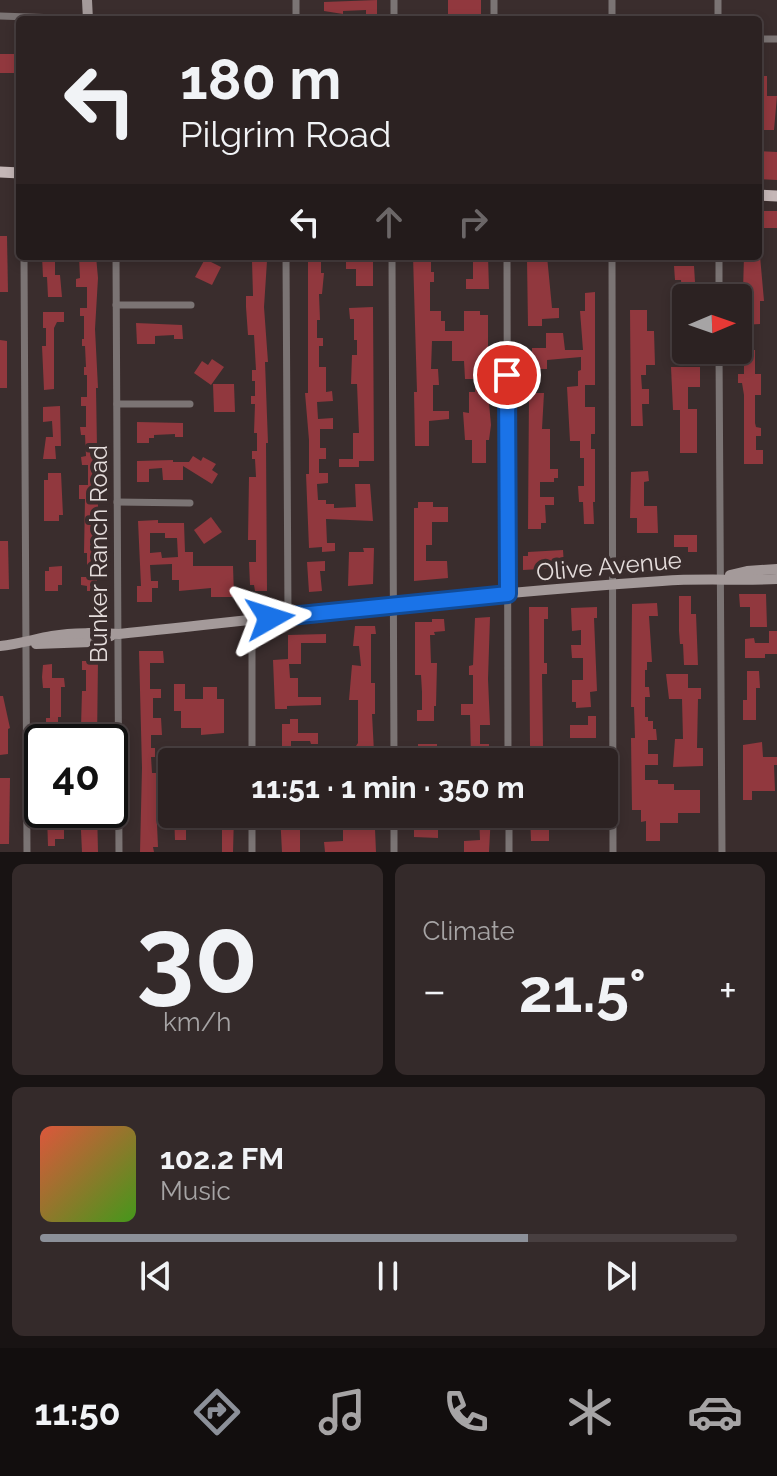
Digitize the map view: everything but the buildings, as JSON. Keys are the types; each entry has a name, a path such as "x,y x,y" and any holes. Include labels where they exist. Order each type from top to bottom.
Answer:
{"street":[{"path":"24,260 27,852"},
{"name":"Bunker Ranch Road","path":"116,260 119,852"},
{"path":"286,260 288,616"},
{"path":"392,260 394,748"},
{"path":"507,260 508,748"},
{"path":"612,260 613,852"},
{"path":"719,260 719,284"},
{"path":"116,305 191,305"},
{"path":"719,364 722,852"},
{"path":"117,404 190,404"},
{"path":"117,502 190,503"},
{"name":"Olive Avenue","path":"721,578 747,571 777,569"},
{"name":"Olive Avenue","path":"0,646 90,632 119,634 613,584 721,578 777,579"},
{"path":"252,620 252,748"},
{"path":"252,828 252,852"},
{"path":"394,828 394,852"},
{"path":"509,828 509,852"}],"route":[{"path":"270,618 508,594 507,375"}]}
